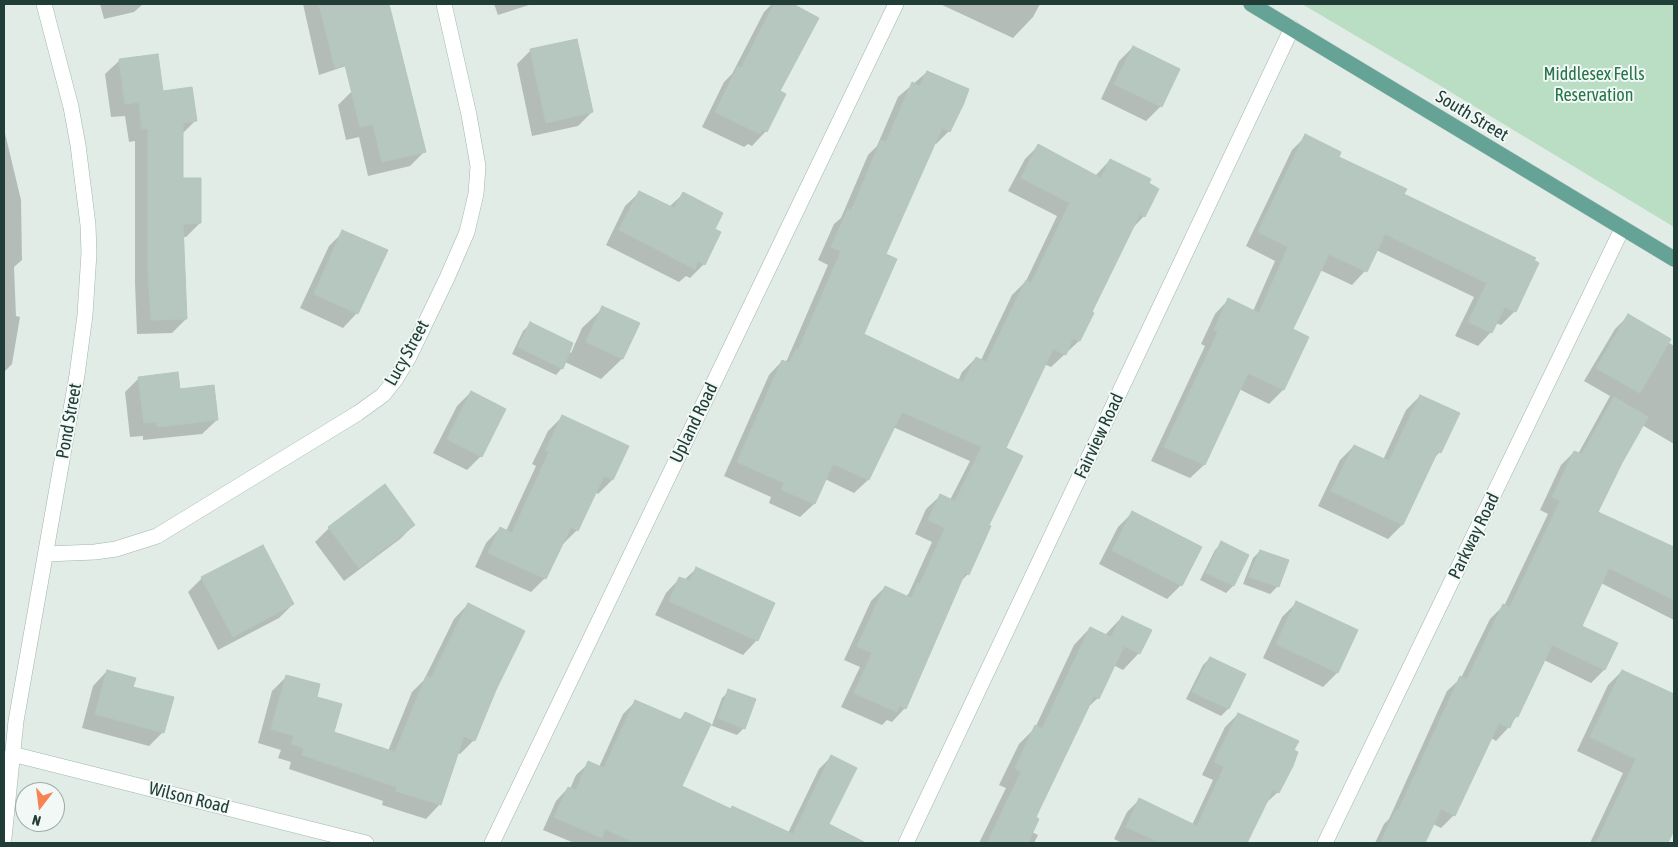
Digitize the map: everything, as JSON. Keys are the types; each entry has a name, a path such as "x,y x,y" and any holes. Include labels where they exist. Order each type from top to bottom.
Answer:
{"main road":[{"name":"South Street","path":"1250,4 1674,259"}],"street":[{"name":"Pond Street","path":"4,838 12,754 77,375 85,315 89,253 88,225 78,145 71,108 44,4"},
{"name":"Lucy Street","path":"46,554 116,549 157,536 358,413 383,395 396,380 416,342 467,232 476,194 478,166 444,4"},
{"name":"Upland Road","path":"492,843 896,4"},
{"name":"Fairview Road","path":"906,843 1292,28"},
{"name":"Parkway Road","path":"1326,843 1622,229"},
{"name":"Wilson Road","path":"12,754 366,843"}],"green space":[{"name":"Middlesex Fells Reservation","path":"1302,4 1674,4 1674,227 1429,79"}],"building":[{"path":"319,4 389,4 426,152 382,162 373,124 360,127 345,65 335,68"},
{"path":"774,4 793,4 819,18 780,91 786,94 767,132 762,129 760,134 715,112 738,66 741,68"},
{"path":"577,39 593,112 546,123 530,49"},
{"path":"1133,46 1180,69 1162,107 1114,84"},
{"path":"158,54 163,91 192,87 197,121 183,123 183,178 201,178 201,223 183,224 187,319 151,320 148,268 148,128 142,129 139,102 125,104 119,59"},
{"path":"927,71 969,89 950,132 942,128 886,254 897,259 864,334 963,382 976,357 986,362 1026,280 1031,283 1070,203 1021,178 1038,144 1101,178 1110,159 1151,179 1149,183 1159,189 1145,217 1140,214 1092,312 1094,313 1080,341 1073,338 1066,355 1053,349 1006,448 1023,456 989,525 991,526 969,575 965,573 906,709 899,706 897,712 854,693 872,653 857,646 885,586 911,598 918,583 920,584 945,528 928,520 940,494 955,501 982,447 902,412 869,480 833,464 815,504 782,490 784,483 737,462 782,360 789,363 796,349 798,350 841,251 831,247 848,209 851,211 881,140 886,142 912,82 920,86"},
{"path":"1305,134 1341,152 1339,157 1407,189 1404,194 1536,258 1534,260 1539,263 1516,312 1505,307 1492,333 1468,322 1487,283 1385,234 1367,272 1329,254 1293,329 1309,337 1284,390 1248,373 1205,465 1164,447 1218,332 1214,330 1228,298 1259,313 1288,247 1258,232"},
{"path":"639,191 674,208 683,192 723,213 715,229 721,232 705,265 698,261 695,269 619,230"},
{"path":"342,230 388,250 358,314 314,294"},
{"path":"602,306 640,323 623,359 586,342"},
{"path":"1628,314 1671,339 1640,393 1596,368"},
{"path":"530,322 573,343 563,369 518,347"},
{"path":"178,372 180,389 214,385 218,420 157,427 157,422 144,423 138,377"},
{"path":"471,391 506,409 482,457 447,439"},
{"path":"1420,395 1460,413 1441,453 1438,451 1403,525 1331,491 1354,445 1389,461"},
{"path":"1614,397 1648,417 1622,463 1598,512 1674,547 1674,600 1609,568 1582,626 1618,643 1605,670 1552,645 1518,717 1515,716 1510,728 1499,723 1455,816 1441,809 1425,843 1380,843 1396,810 1398,811 1460,676 1467,679 1503,604 1510,607 1560,501 1552,497 1574,451 1582,454"},
{"path":"562,415 629,446 613,480 604,476 578,531 571,527 546,579 488,553 500,527 512,533 549,452 546,450"},
{"path":"385,484 415,525 359,568 328,527"},
{"path":"1132,511 1202,547 1182,586 1112,550"},
{"path":"1221,541 1249,555 1234,586 1206,573"},
{"path":"263,545 294,604 233,637 201,577"},
{"path":"1260,550 1289,560 1279,587 1249,577"},
{"path":"696,567 775,603 758,641 669,601 679,577 690,581"},
{"path":"1296,601 1358,630 1338,673 1276,644"},
{"path":"468,603 525,631 496,690 475,741 464,736 441,805 396,791 397,787 302,755 304,748 292,744 294,736 271,729 286,675 320,684 317,697 342,704 334,732 395,752 426,676 431,678"},
{"path":"1122,616 1152,630 1140,654 1124,646 1099,699 1094,696 1036,817 1039,819 1028,843 987,843 1021,772 1015,768 1035,725 1042,729 1090,627 1111,637"},
{"path":"1210,657 1246,674 1229,709 1192,692"},
{"path":"107,670 136,678 133,687 174,697 164,733 95,714"},
{"path":"1622,670 1674,694 1674,830 1668,843 1596,843 1636,759 1590,737"},
{"path":"728,689 756,699 745,729 718,718"},
{"path":"635,700 681,720 685,712 711,724 682,786 731,809 732,806 793,834 831,755 857,768 829,824 866,843 635,843 605,829 602,838 554,817 568,787 576,790 588,761 604,768"},
{"path":"1238,713 1299,741 1294,750 1298,752 1293,766 1279,793 1273,790 1247,843 1161,843 1126,827 1139,798 1197,826 1224,767 1214,762"}]}
